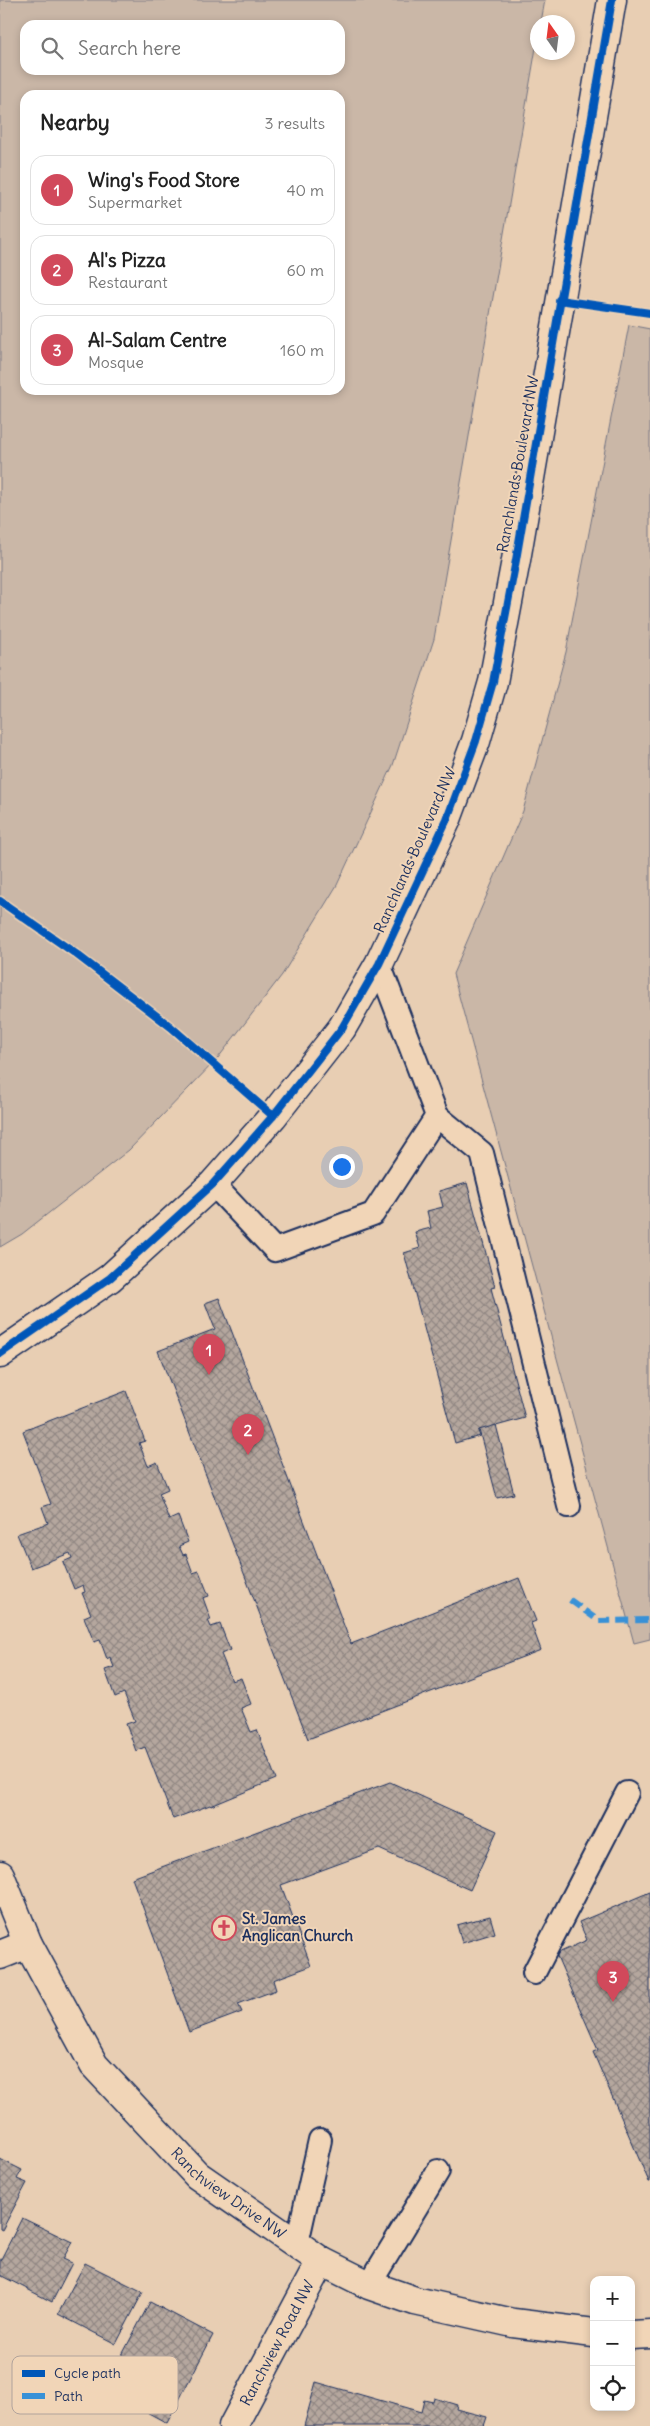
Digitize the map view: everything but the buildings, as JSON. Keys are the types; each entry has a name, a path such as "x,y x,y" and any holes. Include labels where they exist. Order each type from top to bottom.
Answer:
{"street":[{"name":"Ranchlands Boulevard NW","path":"0,1354 110,1278 213,1184 273,1116 342,1028 379,964 447,819 476,741 493,682 516,560 612,0"},
{"name":"Ranchview Drive NW","path":"0,1875 28,1944 94,2065 197,2175 321,2261 369,2285 415,2301 513,2323 590,2333"},
{"path":"0,1954 28,1944"},
{"name":"Ranchview Road NW","path":"233,2426 321,2261"},
{"path":"635,2334 650,2334"}],"lane":[{"path":"379,964 438,1116 482,1153 569,1506"},
{"path":"213,1184 274,1250 373,1214 438,1116"},
{"path":"534,1973 627,1793"},
{"path":"297,2243 320,2140"},
{"path":"369,2285 438,2171"}],"shaded area":[{"path":"0,0 545,0 542,15 530,15 530,60 534,60 434,639 393,765 337,885 282,975 218,1058 129,1150 22,1234 0,1247"},
{"path":"629,325 650,329 650,1639 634,1643 453,974 523,811 566,652"}],"marked path":[{"path":"570,1600 599,1621 650,1620"}],"cycle path":[{"path":"0,1354 110,1278 213,1184 273,1116 342,1028 379,964 447,819 476,741 493,682 516,560 612,0"},
{"path":"559,300 650,313"},
{"path":"0,901 76,954 171,1027 273,1116"}],"place":[{"name":"Wing's Food Store","path":"209,1375"},
{"name":"Al's Pizza","path":"248,1455"},
{"name":"St. James Anglican Church","path":"224,1928"},
{"name":"Al-Salam Centre","path":"613,2002"}]}
